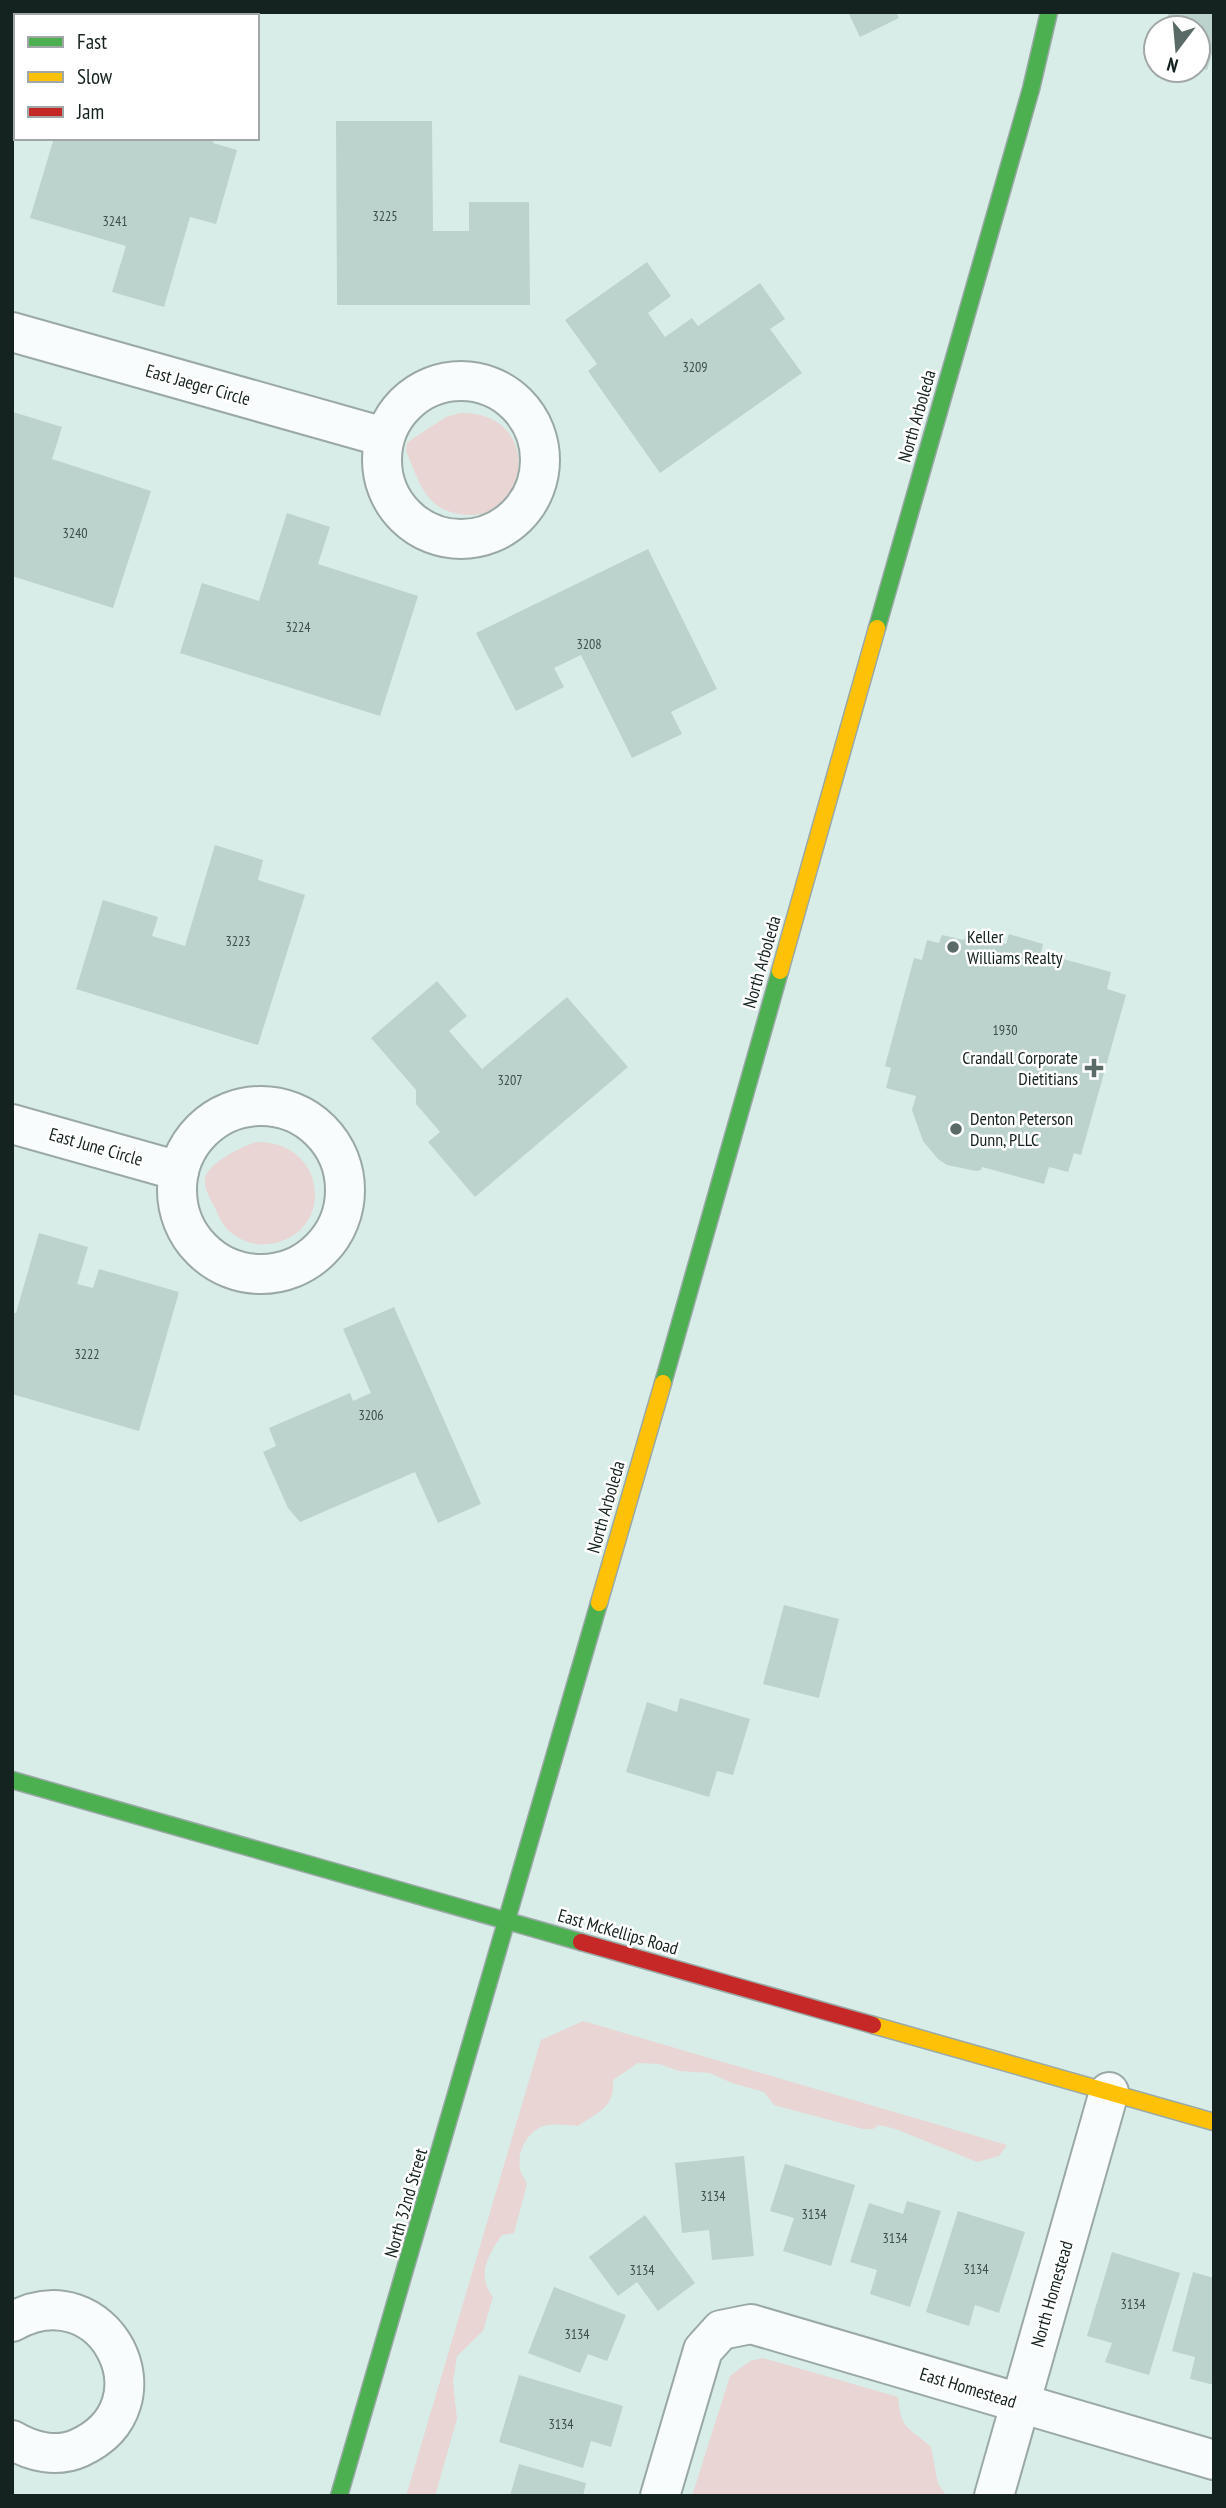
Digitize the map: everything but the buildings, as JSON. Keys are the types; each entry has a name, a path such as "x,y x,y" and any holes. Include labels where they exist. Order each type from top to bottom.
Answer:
{"street":[{"name":"North Arboleda","path":"507,1920 734,1135 1031,89 1049,12"},
{"name":"East Jaeger Circle","path":"12,332 384,437"},
{"path":"462,380 488,384 510,396 527,415 538,438 541,463 536,488 523,511 502,528 477,538 449,539 423,530 401,513 386,489 381,463 384,437 396,412 414,395 425,389 437,383 462,380"},
{"path":"248,1107 275,1107 301,1116 323,1133 337,1156 345,1181 343,1208 334,1232 317,1252 296,1266 271,1273 245,1273 211,1257 201,1249 186,1228 177,1204 179,1171 185,1152 201,1130 223,1115 248,1107"},
{"name":"East June Circle","path":"12,1124 179,1171"},
{"name":"East McKellips Road","path":"12,1780 1214,2122"},
{"name":"North 32nd Street","path":"339,2496 507,1920"},
{"name":"North Homestead","path":"994,2496 1109,2092"},
{"path":"12,2322 27,2314 50,2309 75,2313 96,2324 112,2341 122,2361 125,2384 120,2407 109,2427 92,2442 71,2451 47,2453 23,2447 12,2440"},
{"name":"East Homestead","path":"660,2496 703,2350 721,2330 751,2324 1214,2460"}],"shaded area":[{"path":"460,413 488,417 506,430 516,448 518,468 513,487 501,503 483,513 459,514 436,505 423,489 406,451 407,443 412,439 446,417"},
{"path":"256,1142 281,1146 299,1157 310,1172 315,1190 313,1209 305,1225 290,1238 268,1244 247,1242 227,1229 205,1182 208,1172 219,1161"},
{"path":"583,2021 1007,2145 999,2156 977,2162 896,2129 879,2125 873,2129 863,2129 774,2105 764,2092 732,2083 710,2073 679,2071 659,2064 638,2063 613,2080 611,2097 598,2113 578,2126 543,2126 532,2133 524,2143 519,2162 527,2184 514,2233 502,2235 486,2265 485,2281 493,2297 483,2331 457,2356 453,2382 457,2419 435,2496 406,2496 541,2040"},
{"path":"763,2358 898,2397 901,2416 907,2427 931,2447 938,2484 947,2496 692,2496 730,2376 750,2361"}],"traffic: fast":[{"path":"877,628 1031,89 1049,12"},
{"path":"663,1383 780,971"},
{"path":"339,2496 599,1603"},
{"path":"12,1780 581,1942"}],"traffic: slow":[{"path":"780,971 877,628"},
{"path":"599,1603 663,1383"},
{"path":"873,2025 1214,2122"}],"traffic: jam":[{"path":"581,1942 873,2025"}],"place":[{"name":"Keller Williams Realty","path":"953,947"},
{"name":"Crandall Corporate Dietitians","path":"1094,1068"},
{"name":"Denton Peterson Dunn, PLLC","path":"956,1129"}]}
